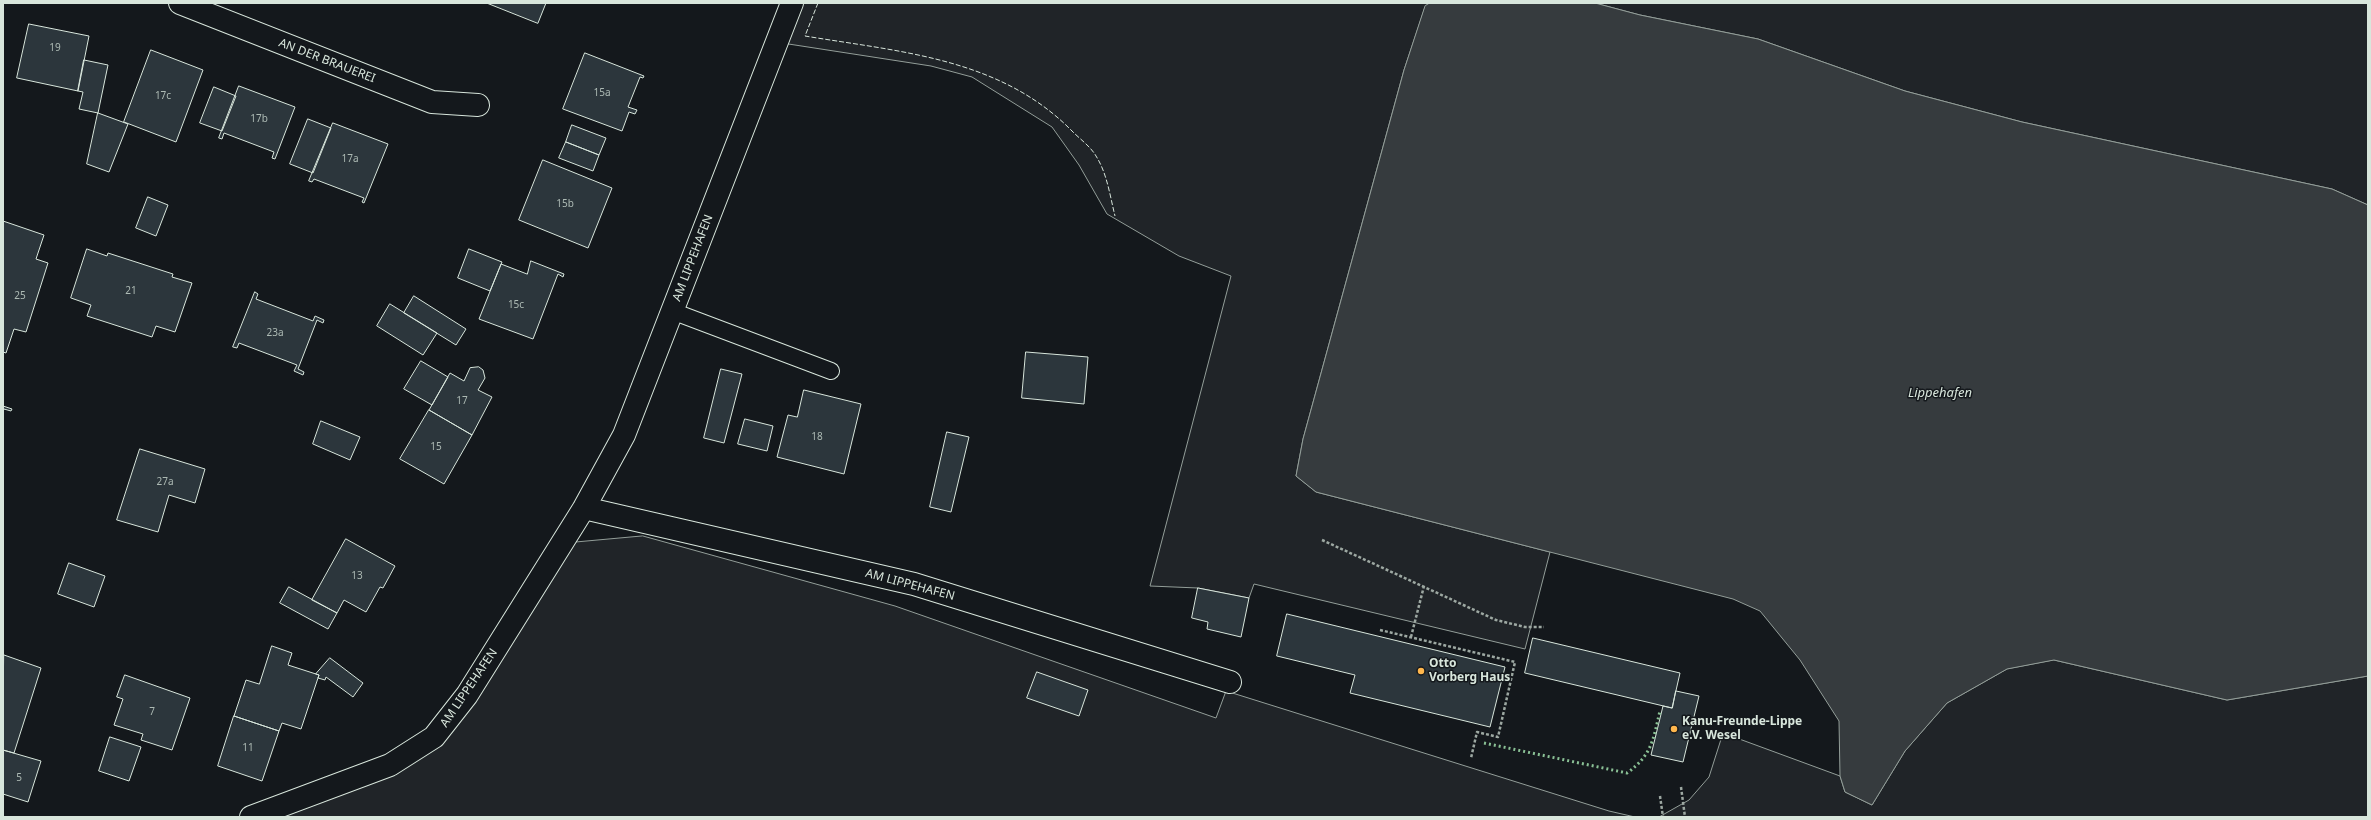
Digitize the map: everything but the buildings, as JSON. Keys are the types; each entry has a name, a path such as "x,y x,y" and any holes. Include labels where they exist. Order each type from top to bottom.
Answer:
{"street":[{"name":"AN DER BRAUEREI","path":"180,3 432,102 478,105"},
{"name":"AM LIPPEHAFEN","path":"251,817 390,766 434,737 467,695 584,508 624,435 792,3"},
{"name":"AM LIPPEHAFEN","path":"584,508 914,584 1230,682"}],"lane":[{"path":"672,311 832,371"}],"path":[{"path":"1322,540 1496,620 1525,627 1544,627"},
{"path":"1411,637 1424,586"},
{"path":"1380,630 1515,662 1498,737 1477,732 1471,758"},
{"path":"1681,787 1685,817"},
{"path":"1660,796 1663,817"}],"shaded area":[{"path":"797,3 1430,3 1425,7 1404,70 1303,439 1296,476 1316,492 1550,552 1525,649 1254,584 1249,598 1198,588 1150,586 1231,276 1179,256 1107,214 1079,165 1052,127 972,77 931,66 782,43"},
{"path":"1595,3 2368,3 2368,205 2332,189 2022,122 1905,91 1758,39 1640,15"},
{"path":"643,536 895,606 1216,718 1226,691 1609,811 1635,817 266,817 437,741 568,543"},
{"path":"2054,660 2227,700 2368,676 2368,817 1659,817 1689,800 1709,777 1723,733 1840,776 1845,792 1872,805 1905,751 1947,703 2007,669"}],"water":[{"name":"Lippehafen","path":"1430,3 1595,3 1640,15 1758,39 1905,91 2022,122 2332,189 2368,205 2368,676 2227,700 2054,660 2007,669 1947,703 1905,751 1872,805 1845,792 1840,776 1839,721 1800,660 1760,611 1733,599 1316,492 1296,476 1303,439 1404,70 1425,6"}],"hedge":[{"path":"1484,743 1627,773 1642,760 1647,753 1653,739 1660,711"}],"fence":[{"path":"818,3 805,36 877,47 948,62 982,73 1014,88 1045,107 1094,153 1106,177 1115,216"}],"place":[{"name":"Otto Vorberg Haus","path":"1421,671"},
{"name":"Kanu-Freunde-Lippe e.V. Wesel","path":"1674,729"}]}
